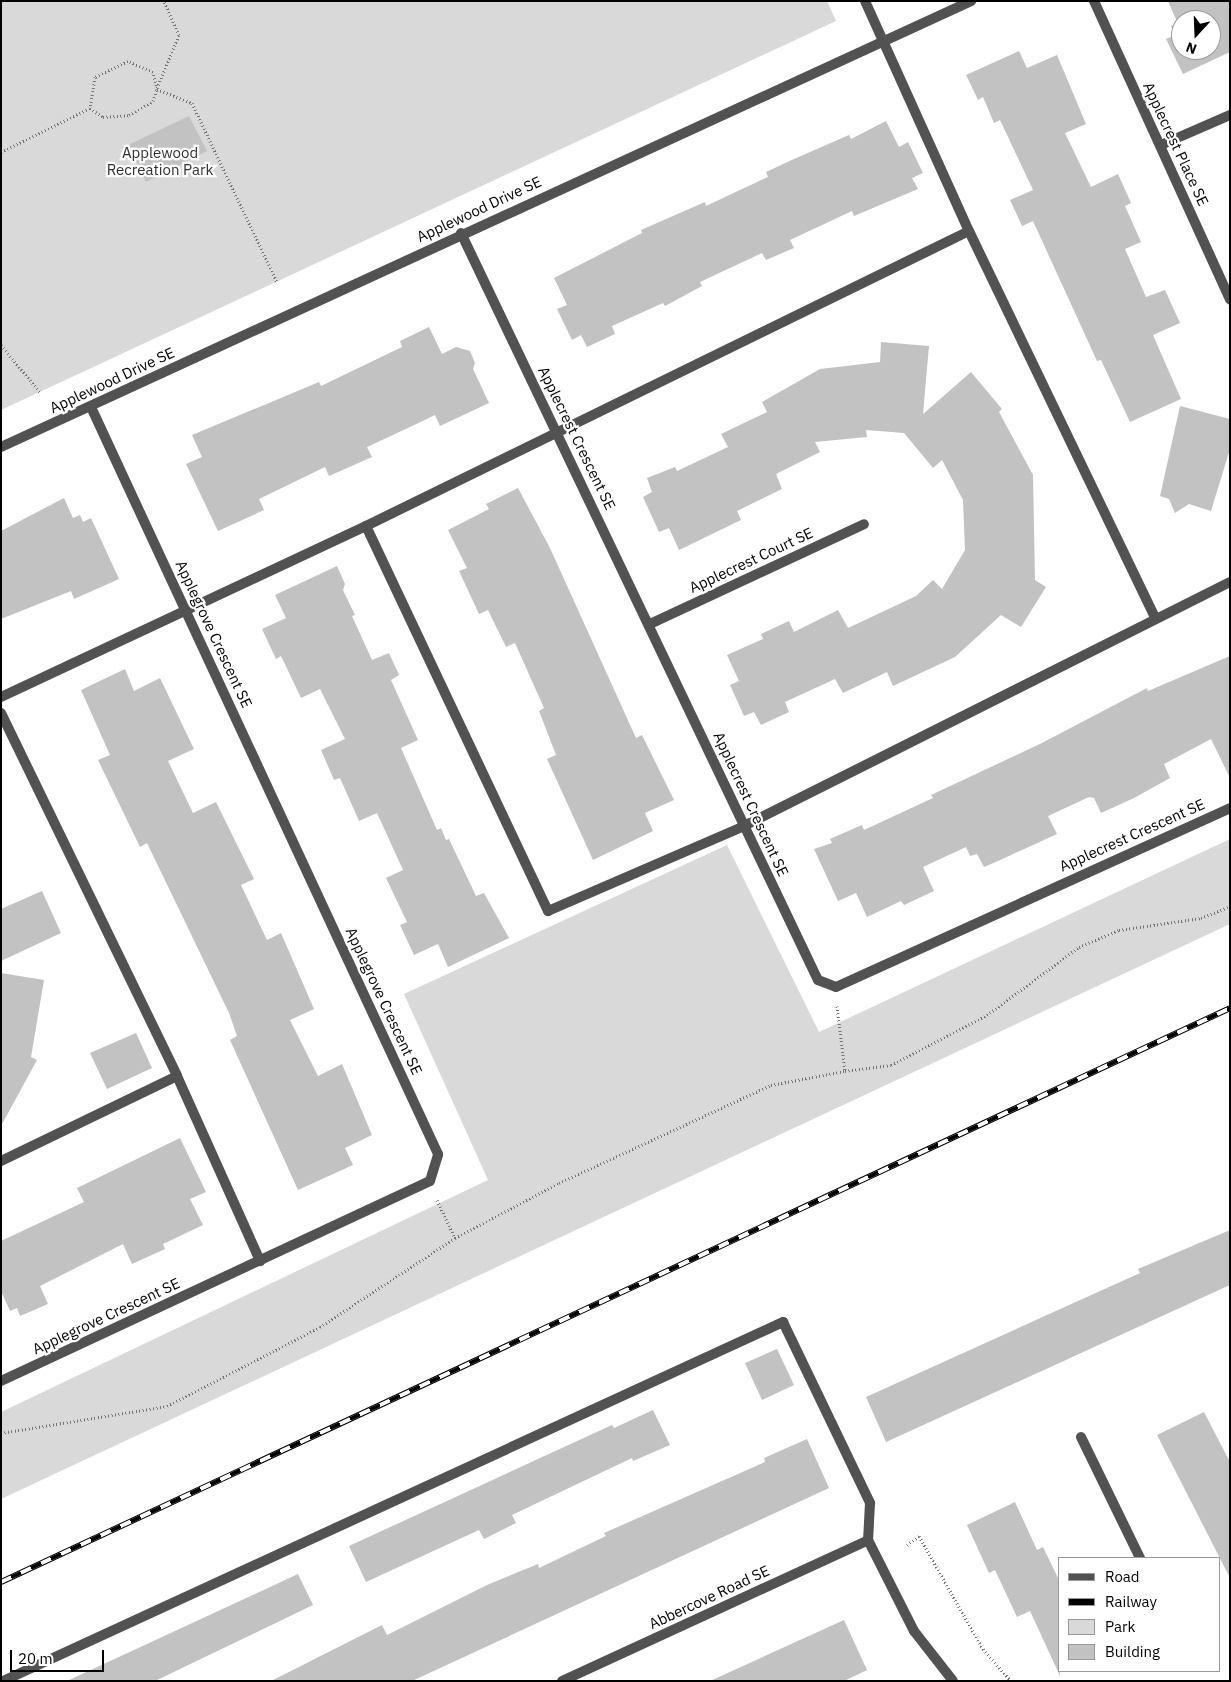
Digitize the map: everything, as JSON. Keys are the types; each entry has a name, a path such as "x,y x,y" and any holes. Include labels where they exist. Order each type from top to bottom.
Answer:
{"street":[{"path":"865,1 970,231 1155,618"},
{"name":"Applewood Drive SE","path":"1,447 91,407 461,233 971,1"},
{"name":"Applecrest Place SE","path":"1094,1 1230,299"},
{"path":"1161,145 1230,115"},
{"path":"1,697 186,608 366,526 970,231"},
{"name":"Applecrest Crescent SE","path":"461,233 650,624 818,980 836,987 1230,808"},
{"name":"Applegrove Crescent SE","path":"1,1381 430,1181 438,1154 91,407"},
{"name":"Applecrest Court SE","path":"650,624 864,524"},
{"path":"366,526 548,911 744,826 1230,582"},
{"path":"1,713 178,1076 260,1261"},
{"path":"1,1161 178,1076"},
{"path":"3,1681 783,1322 870,1503 868,1540 914,1631 953,1681"},
{"path":"1081,1437 1140,1557"},
{"name":"Abbercove Road SE","path":"562,1681 868,1540"}],"path":[{"path":"90,108 103,117 129,115 153,101 179,35 164,1"},
{"path":"90,108 95,77 128,60 153,72 157,89"},
{"path":"157,89 192,103 277,282"},
{"path":"1,152 90,108"},
{"path":"1,345 40,392"},
{"path":"1,1433 167,1406 320,1327 455,1238 559,1183 771,1085 845,1071 891,1065 987,1015 1079,947 1119,930 1201,918 1230,906"},
{"path":"836,987 845,1071"},
{"path":"430,1181 455,1238"},
{"path":"907,1545 919,1536 983,1648 1011,1681"}],"green space":[{"name":"Applewood Recreation Park","path":"1,1 827,1 836,21 1,410"},
{"path":"1230,839 1230,924 1,1499 1,1412 488,1180 404,994 727,845 819,1032"}],"building":[{"path":"1168,1 1230,1 1230,52 1221,56 1221,10 1172,10"},
{"path":"1171,37 1171,49 1166,39"},
{"path":"1019,51 1027,68 1057,55 1086,124 1065,133 1091,187 1118,174 1131,203 1125,206 1141,242 1125,249 1146,297 1165,290 1180,323 1153,335 1181,399 1130,422 1101,360 1097,361 1033,221 1022,226 1010,200 1033,190 1000,120 994,123 983,97 978,100 966,75"},
{"path":"1176,60 1213,60 1183,74"},
{"path":"189,116 207,151 146,182 128,145"},
{"path":"886,121 899,147 908,142 923,173 912,178 918,189 854,216 852,211 790,240 794,248 766,260 762,253 700,282 702,286 665,306 663,303 612,326 615,334 587,347 581,335 572,340 557,309 567,305 554,278 642,233 641,230 705,202 706,206 768,177 766,172 849,135 851,139"},
{"path":"429,327 442,354 456,347 470,351 475,363 473,369 489,403 440,426 435,415 367,447 372,457 329,476 325,467 259,499 264,510 218,531 186,464 202,457 192,435 319,382 321,386 402,347 400,341"},
{"path":"881,342 929,346 923,414 971,372 1002,409 999,412 1033,475 1035,580 1046,587 1021,627 1001,615 955,657 893,686 887,672 843,693 835,679 785,702 789,712 761,725 754,712 744,716 730,685 739,681 727,655 763,639 761,634 789,621 794,632 838,610 848,628 916,596 933,580 942,589 965,550 963,500 942,460 933,468 904,433 866,430 867,437 815,442 820,452 776,474 782,489 737,511 741,520 679,550 669,528 659,532 643,497 652,492 647,478 675,467 677,471 728,447 721,434 767,412 762,402 820,369 880,362"},
{"path":"1180,406 1230,419 1230,449 1211,511 1189,504 1175,513 1169,499 1160,496"},
{"path":"518,488 550,548 636,738 642,735 674,800 645,813 653,831 593,860 547,759 556,755 539,711 544,708 515,643 506,647 488,610 479,614 459,571 467,568 448,530 489,509 486,504"},
{"path":"64,498 73,518 80,515 83,522 91,518 119,579 74,599 71,591 1,619 1,531"},
{"path":"337,566 345,584 343,590 355,615 352,616 372,660 389,653 399,675 391,680 418,740 401,748 437,830 441,828 446,840 449,839 476,896 484,893 509,938 448,967 438,944 414,955 400,925 407,922 386,878 403,870 377,813 359,821 340,778 334,780 321,750 345,739 320,689 301,698 281,656 276,659 262,629 286,618 275,595"},
{"path":"1230,656 1230,778 1211,739 1164,764 1170,778 1134,798 1101,813 1094,798 1089,797 1048,816 1057,834 998,861 984,867 977,854 970,856 966,847 923,867 934,891 904,905 901,901 867,917 856,893 838,901 814,849 832,843 830,839 862,825 864,830 933,798 931,795 1040,744 1147,688 1148,691"},
{"path":"125,669 134,691 160,678 194,749 168,761 193,813 216,802 254,879 241,885 267,940 281,933 314,1009 290,1020 318,1076 342,1064 372,1135 345,1148 353,1165 298,1190 230,1040 237,1036 229,1013 147,843 140,847 98,760 110,755 81,690"},
{"path":"42,891 61,933 1,961 1,909"},
{"path":"1,973 44,980 31,1057 37,1060 1,1126"},
{"path":"136,1033 152,1068 107,1089 90,1053"},
{"path":"180,1138 206,1192 190,1199 203,1225 163,1244 165,1249 132,1264 123,1244 40,1286 48,1304 20,1316 17,1308 10,1311 1,1291 1,1241 84,1202 77,1188"},
{"path":"1230,1230 1230,1285 886,1442 866,1397 1140,1273 1138,1269"},
{"path":"777,1349 794,1385 762,1400 745,1363"},
{"path":"653,1410 670,1445 633,1461 632,1458 512,1515 516,1523 484,1539 479,1530 366,1582 349,1546 612,1425 614,1428"},
{"path":"1204,1412 1230,1462 1230,1578 1221,1557 1219,1557 1157,1435"},
{"path":"807,1439 829,1488 412,1681 271,1681 382,1625 387,1635 487,1585 538,1564 539,1568 606,1536 604,1533 765,1462 764,1458"},
{"path":"1015,1502 1037,1550 1043,1547 1058,1578 1058,1672 1030,1611 1017,1617 995,1570 989,1573 967,1525"},
{"path":"298,1574 313,1605 155,1681 67,1681"},
{"path":"844,1620 867,1670 844,1681 710,1681"}],"railway":[{"path":"1,1582 1230,1008"}]}
